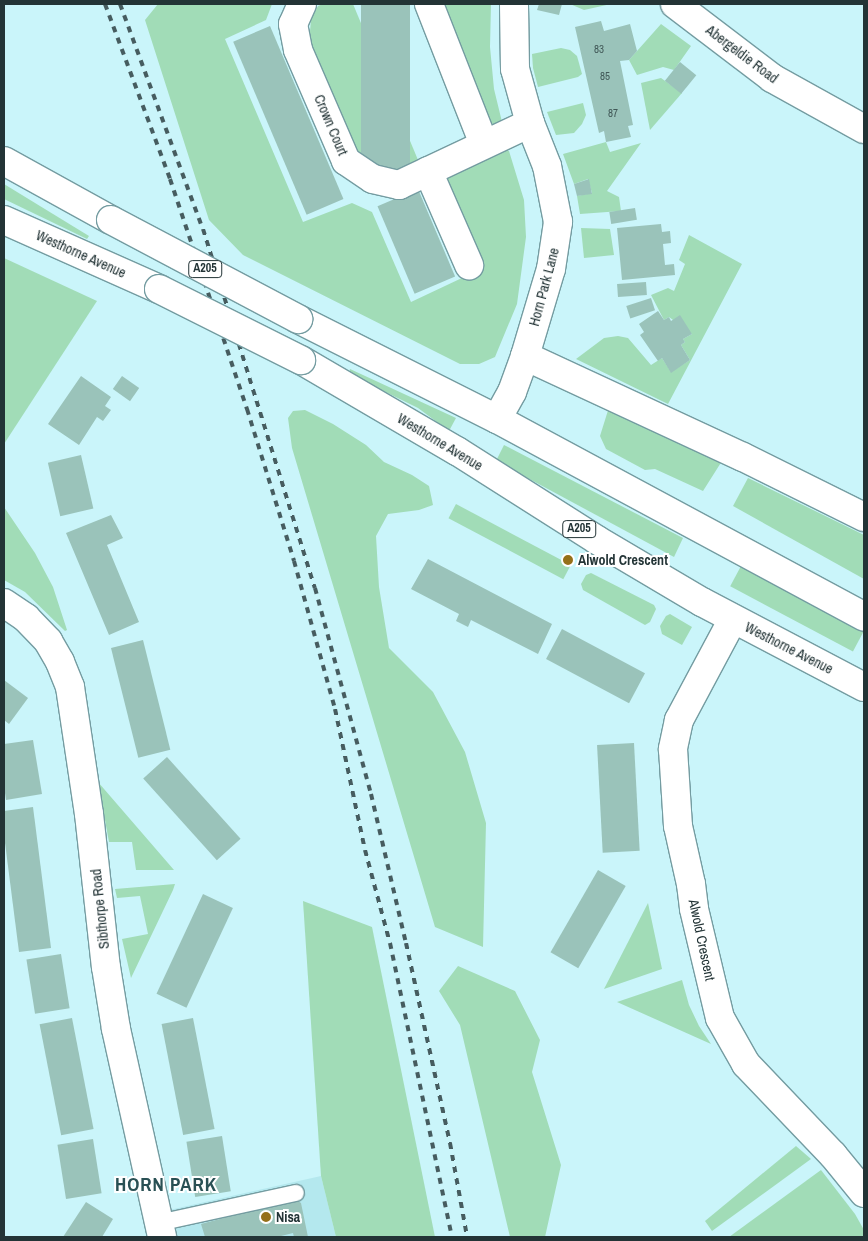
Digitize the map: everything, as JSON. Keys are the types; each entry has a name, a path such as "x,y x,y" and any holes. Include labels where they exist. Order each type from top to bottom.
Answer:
{"main road":[{"name":"Crown Court","path":"302,4 293,24 298,50 346,161 373,179 399,185 530,123"},
{"path":"429,4 484,144"},
{"name":"Horn Park Lane","path":"497,420 512,392 525,356 551,269 558,222 547,166 530,123 515,69 514,4"},
{"name":"Abergeldie Road","path":"675,4 772,78 864,129"},
{"name":"A205","path":"4,161 298,319 497,420 864,617"},
{"path":"428,171 469,264"},
{"name":"Westhorne Avenue","path":"4,220 158,290 301,360 457,451 597,540 733,619 864,687"},
{"path":"525,356 743,457 864,517"},
{"name":"Sibthorpe Road","path":"4,603 26,618 48,641 60,662 70,687 89,814 106,967 116,1029 160,1230"},
{"name":"Alwold Crescent","path":"733,619 679,720 673,748 678,826 691,884 694,909 720,1018 746,1064 833,1155 864,1193"}],"lane":[{"path":"160,1230 296,1193"}],"shaded area":[{"path":"321,1176 336,1237 173,1237 165,1211"}],"green space":[{"path":"158,4 272,4 266,20 225,39 303,222 352,203 372,212 411,302 481,269 444,177 499,148 509,151 524,200 526,237 517,304 495,357 479,364 460,364 243,255 209,220 145,20"},
{"path":"323,4 353,4 418,160 391,171 367,159 354,148 309,45 311,19 318,6"},
{"path":"440,4 491,4 490,47 494,89 502,122 495,126 479,112"},
{"path":"570,4 611,4 584,10"},
{"path":"661,24 691,46 674,70 663,67 637,75 629,60"},
{"path":"561,48 570,50 577,56 582,74 578,77 538,87 533,68 532,54"},
{"path":"661,78 682,93 650,130 641,83"},
{"path":"583,103 586,115 582,124 574,133 556,135 547,112"},
{"path":"606,142 610,152 641,143 607,191 619,197 621,211 580,214 577,196 592,193 588,179 574,184 563,154"},
{"path":"4,184 89,236 87,239 4,199"},
{"path":"581,228 610,229 614,255 584,258"},
{"path":"689,235 742,264 668,404 576,359 604,338 618,336 628,338 651,365 662,358 671,372 690,360 681,345 685,342 683,339 692,334 669,317 664,320 651,295 668,288 674,291 685,264 679,260"},
{"path":"4,258 97,301 4,444"},
{"path":"350,369 456,418 449,431 418,408 349,374"},
{"path":"610,404 722,461 703,491 655,469 645,470 606,449 600,436"},
{"path":"305,410 333,424 366,445 384,462 412,475 429,486 433,505 419,510 388,514 376,536 379,587 389,648 433,692 465,752 486,823 483,947 435,927 292,448 288,418 293,411"},
{"path":"504,445 683,538 674,557 496,461"},
{"path":"748,478 864,535 864,579 733,506"},
{"path":"456,504 571,565 563,579 448,518"},
{"path":"4,507 35,553 53,587 67,630 65,631 25,592 4,580"},
{"path":"741,566 864,631 853,652 730,586"},
{"path":"591,573 654,605 656,609 650,622 645,625 583,590 581,584 586,575"},
{"path":"670,614 692,627 682,645 662,634 660,626 666,616"},
{"path":"98,782 174,870 136,870 132,842 109,842"},
{"path":"175,884 131,978 122,939 148,934 140,896 117,898 115,889"},
{"path":"303,901 372,927 435,1237 336,1237 321,1176"},
{"path":"648,903 662,969 604,989"},
{"path":"458,966 515,991 540,1040 532,1072 561,1165 545,1237 510,1237 460,1025 439,991"},
{"path":"682,980 689,1005 699,1026 711,1044 617,1002"},
{"path":"796,1146 811,1159 712,1231 705,1221"},
{"path":"821,1170 855,1214 864,1230 864,1237 729,1237"}],"building":[{"path":"361,4 410,4 410,169 361,169"},
{"path":"539,4 562,4 559,15 537,10"},
{"path":"601,21 604,31 630,24 637,51 629,60 620,61 633,125 628,126 631,137 606,142 604,131 599,133 575,27"},
{"path":"270,26 343,199 307,215 233,42"},
{"path":"680,62 696,75 681,94 665,81"},
{"path":"589,179 592,194 577,196 574,184"},
{"path":"418,189 455,276 415,294 377,206"},
{"path":"635,208 637,220 611,224 609,212"},
{"path":"661,224 662,232 670,231 671,243 663,244 665,265 674,264 675,275 622,280 617,228"},
{"path":"646,282 647,295 618,297 617,284"},
{"path":"651,298 655,310 630,318 626,306"},
{"path":"658,311 664,320 669,317 671,321 680,315 692,334 683,339 685,342 681,345 690,360 671,373 662,358 658,361 640,335 644,332 639,324"},
{"path":"81,376 111,397 105,406 111,410 103,421 97,417 79,445 48,424"},
{"path":"122,376 139,388 130,401 113,389"},
{"path":"81,455 93,509 60,516 48,463"},
{"path":"111,515 123,538 107,545 139,622 109,635 66,533"},
{"path":"428,559 552,624 538,654 471,620 468,627 456,621 459,614 411,589"},
{"path":"562,629 645,673 629,703 546,659"},
{"path":"143,640 170,750 138,758 111,648"},
{"path":"4,680 28,698 9,724 4,720"},
{"path":"33,740 42,794 6,800 4,744"},
{"path":"634,743 640,851 603,853 597,745"},
{"path":"167,757 241,839 217,860 143,778"},
{"path":"33,807 51,948 19,952 4,835 4,811"},
{"path":"598,870 626,886 578,968 550,952"},
{"path":"203,894 233,908 186,1008 157,994"},
{"path":"61,954 70,1008 35,1014 26,959"},
{"path":"72,1018 94,1129 61,1135 40,1024"},
{"path":"193,1018 215,1129 183,1135 162,1024"},
{"path":"222,1136 231,1191 195,1197 186,1142"},
{"path":"93,1139 102,1193 66,1199 57,1145"},
{"name":"Nisa","path":"295,1199 301,1203 308,1237 294,1237 293,1233 277,1237 205,1237 201,1224"},
{"path":"86,1202 113,1219 102,1237 63,1237"}],"railway":[{"path":"105,4 170,179 247,409 294,561 335,709 365,850 390,943 452,1237"},
{"path":"120,4 203,229 315,588 371,794 406,943 450,1143 467,1237"}],"place":[{"name":"Alwold Crescent","path":"568,560"},
{"name":"Nisa","path":"266,1217"}],"district":[{"name":"HORN PARK","path":"166,1185"}]}
